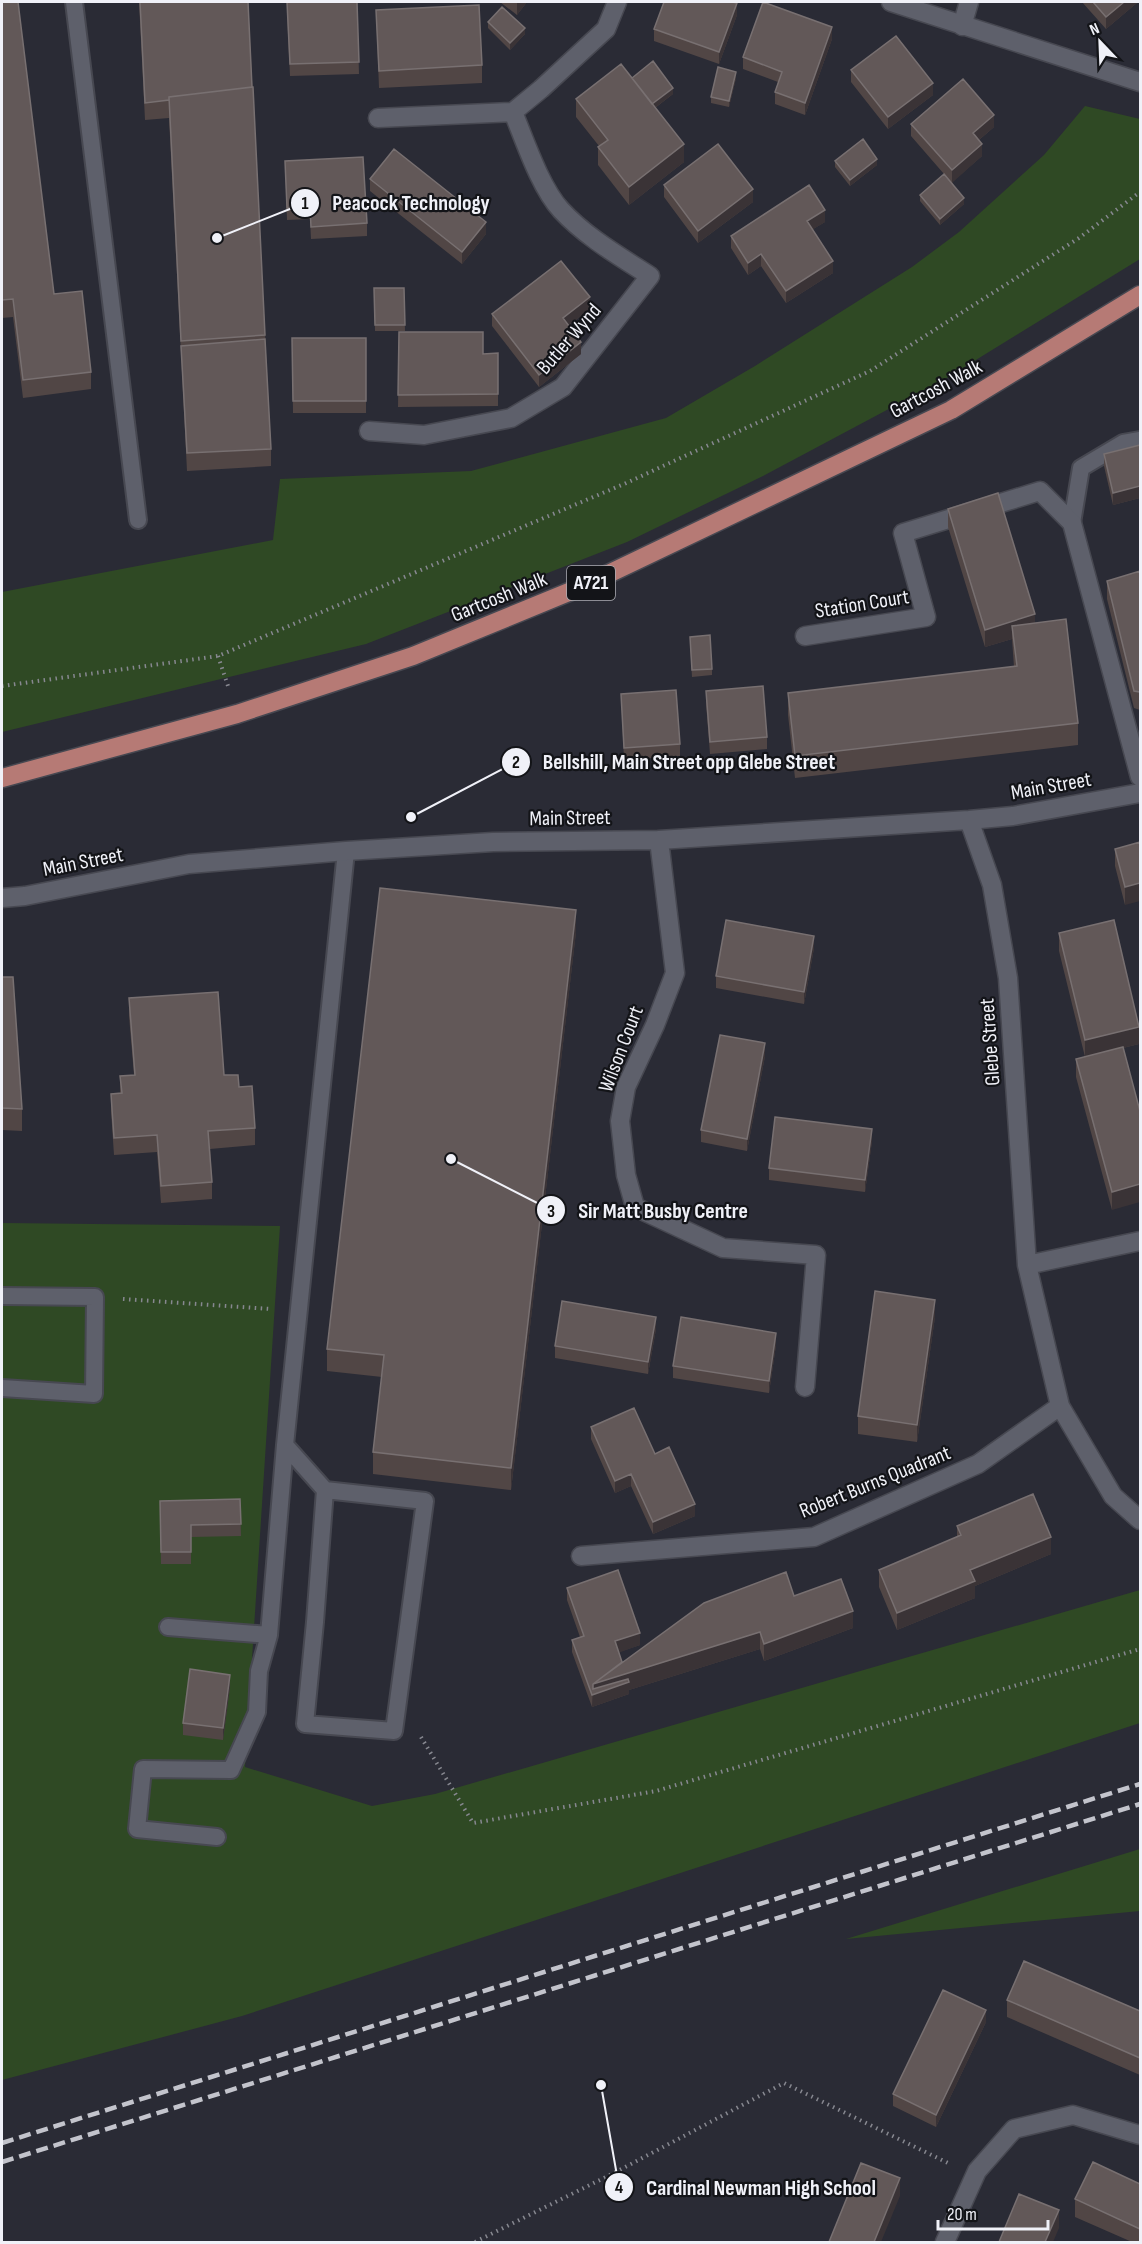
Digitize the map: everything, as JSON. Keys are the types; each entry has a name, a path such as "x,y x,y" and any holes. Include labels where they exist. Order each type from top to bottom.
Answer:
{"main road":[{"name":"Gartcosh Walk","path":"2,778 237,714 391,664 581,588 951,410 1140,295"}],"street":[{"path":"378,118 513,112 606,29 617,2"},
{"path":"891,2 1140,82"},
{"path":"962,26 969,2"},
{"name":"Butler Wynd","path":"369,431 424,435 511,418 563,387 650,276 589,236 560,209 536,169 513,112"},
{"name":"Station Court","path":"805,636 926,617 903,533 1040,491 1072,523"},
{"path":"1072,523 1140,777"},
{"name":"Main Street","path":"2,898 25,896 189,864 346,850 493,842 659,840 969,820 1013,816 1140,793"},
{"name":"Glebe Street","path":"969,820 992,885 1008,978 1027,1266 1060,1406 1113,1496 1140,1520"},
{"name":"Wilson Court","path":"659,840 675,973 655,1025 626,1087 620,1121 626,1175 635,1207 723,1248 816,1255 805,1386"},
{"path":"1027,1266 1140,1241"},
{"name":"Robert Burns Quadrant","path":"580,1556 814,1537 978,1464 1060,1406"},
{"path":"945,2242 977,2171 1014,2129 1072,2115 1140,2135"}],"lane":[{"path":"74,2 138,520"},
{"path":"1072,523 1081,468 1123,443 1140,440"},
{"path":"217,1837 137,1829 143,1769 231,1770 257,1712 259,1671 269,1635 285,1445 346,850"},
{"path":"2,1296 95,1297 94,1394 2,1388"},
{"path":"285,1445 325,1490 425,1501 394,1731 305,1724 325,1490"},
{"path":"168,1627 269,1635"}],"path":[{"path":"2,686 218,656 624,483 870,371 1079,238 1140,192"},
{"path":"95,1297 299,1311"},
{"path":"398,1701 473,1823 656,1791 1140,1649"},
{"path":"475,2242 614,2173 784,2083 954,2166 977,2171"}],"green space":[{"path":"1085,106 1140,119 1140,259 945,379 763,476 627,542 366,644 2,732 2,592 273,540 280,479 471,471 666,418 755,366 912,267 959,232 1044,155"},
{"path":"2,1223 280,1226 245,1767 372,1806 435,1794 1140,1590 1140,1723 242,2016 2,2080"},
{"path":"1140,1849 1140,1911 846,1939"}],"building":[{"path":"2,2 18,2 54,294 82,291 91,372 23,380 13,299 2,300"},
{"path":"140,2 248,2 252,87 169,97 169,100 145,103"},
{"path":"287,2 357,2 359,62 290,64"},
{"path":"664,2 737,3 719,52 654,29"},
{"path":"763,2 832,27 805,103 775,92 782,72 743,57"},
{"path":"1093,2 1124,2 1106,17"},
{"path":"479,5 482,65 379,71 376,10"},
{"path":"502,7 525,28 510,43 488,22"},
{"path":"896,36 933,83 888,117 851,70"},
{"path":"653,61 673,88 652,104 632,78"},
{"path":"621,64 684,144 629,187 598,147 608,140 576,99"},
{"path":"718,67 736,72 729,101 711,97"},
{"path":"963,79 994,115 973,133 982,144 952,170 911,124"},
{"path":"253,87 265,335 181,341 169,97"},
{"path":"863,139 877,159 850,180 835,161"},
{"path":"718,144 753,189 698,231 664,185"},
{"path":"394,149 486,222 462,252 370,179"},
{"path":"363,157 367,223 311,227 310,207 287,208 285,161"},
{"path":"944,174 964,198 940,219 920,195"},
{"path":"809,185 825,210 807,221 833,261 786,291 761,254 748,263 731,236"},
{"path":"561,261 590,297 563,318 581,342 539,375 492,314"},
{"path":"374,288 404,288 405,325 375,325"},
{"path":"399,332 483,332 483,354 498,353 498,394 398,395"},
{"path":"292,338 366,338 366,401 293,401"},
{"path":"265,339 271,449 187,453 181,346"},
{"path":"1140,445 1140,486 1113,493 1104,454"},
{"path":"998,493 1035,614 985,630 948,509"},
{"path":"1140,571 1140,692 1134,691 1107,581"},
{"path":"1066,619 1078,723 795,756 788,693 1017,666 1012,626"},
{"path":"710,635 712,669 692,670 690,637"},
{"path":"763,686 767,737 710,742 706,691"},
{"path":"676,690 680,744 624,748 621,694"},
{"path":"1140,842 1140,883 1125,887 1115,849"},
{"path":"380,888 576,910 511,1468 373,1452 384,1355 327,1349"},
{"path":"726,920 814,936 804,992 716,976"},
{"path":"1114,920 1139,1027 1085,1040 1059,933"},
{"path":"2,977 13,977 22,1109 2,1108"},
{"path":"218,992 224,1075 238,1075 239,1087 252,1086 255,1128 208,1131 212,1182 161,1186 157,1135 114,1138 111,1094 122,1093 120,1076 135,1075 129,998"},
{"path":"720,1035 765,1043 747,1139 701,1130"},
{"path":"1123,1047 1140,1111 1140,1184 1112,1192 1076,1059"},
{"path":"775,1117 872,1129 865,1180 769,1168"},
{"path":"875,1291 935,1300 917,1425 858,1416"},
{"path":"562,1301 656,1317 648,1362 555,1346"},
{"path":"681,1317 776,1333 769,1381 673,1366"},
{"path":"634,1408 655,1454 669,1447 695,1504 653,1522 631,1474 615,1481 591,1427"},
{"path":"1033,1494 1051,1537 970,1570 975,1581 897,1613 879,1570 961,1535 957,1526"},
{"path":"240,1499 241,1524 191,1525 191,1552 161,1552 160,1501"},
{"path":"618,1570 640,1633 615,1641 622,1662 593,1684 593,1689 628,1679 629,1682 592,1695 572,1640 584,1636 567,1588"},
{"path":"786,1572 794,1596 841,1579 853,1611 764,1644 760,1632 593,1684 704,1603"},
{"path":"190,1669 230,1675 223,1728 183,1723"},
{"path":"1024,1961 1140,2011 1140,2058 1007,2000"},
{"path":"943,1990 986,2010 936,2115 893,2094"},
{"path":"1093,2162 1140,2184 1140,2229 1075,2199"},
{"path":"861,2163 900,2178 874,2242 829,2242"},
{"path":"1019,2194 1059,2210 1045,2242 999,2242"}],"railway":[{"path":"2,2143 1140,1784"},
{"path":"2,2162 1140,1804"}],"place":[{"name":"Peacock Technology","path":"217,238"},
{"name":"Bellshill, Main Street opp Glebe Street","path":"411,817"},
{"name":"Sir Matt Busby Centre","path":"451,1159"},
{"name":"Cardinal Newman High School","path":"601,2085"}]}
